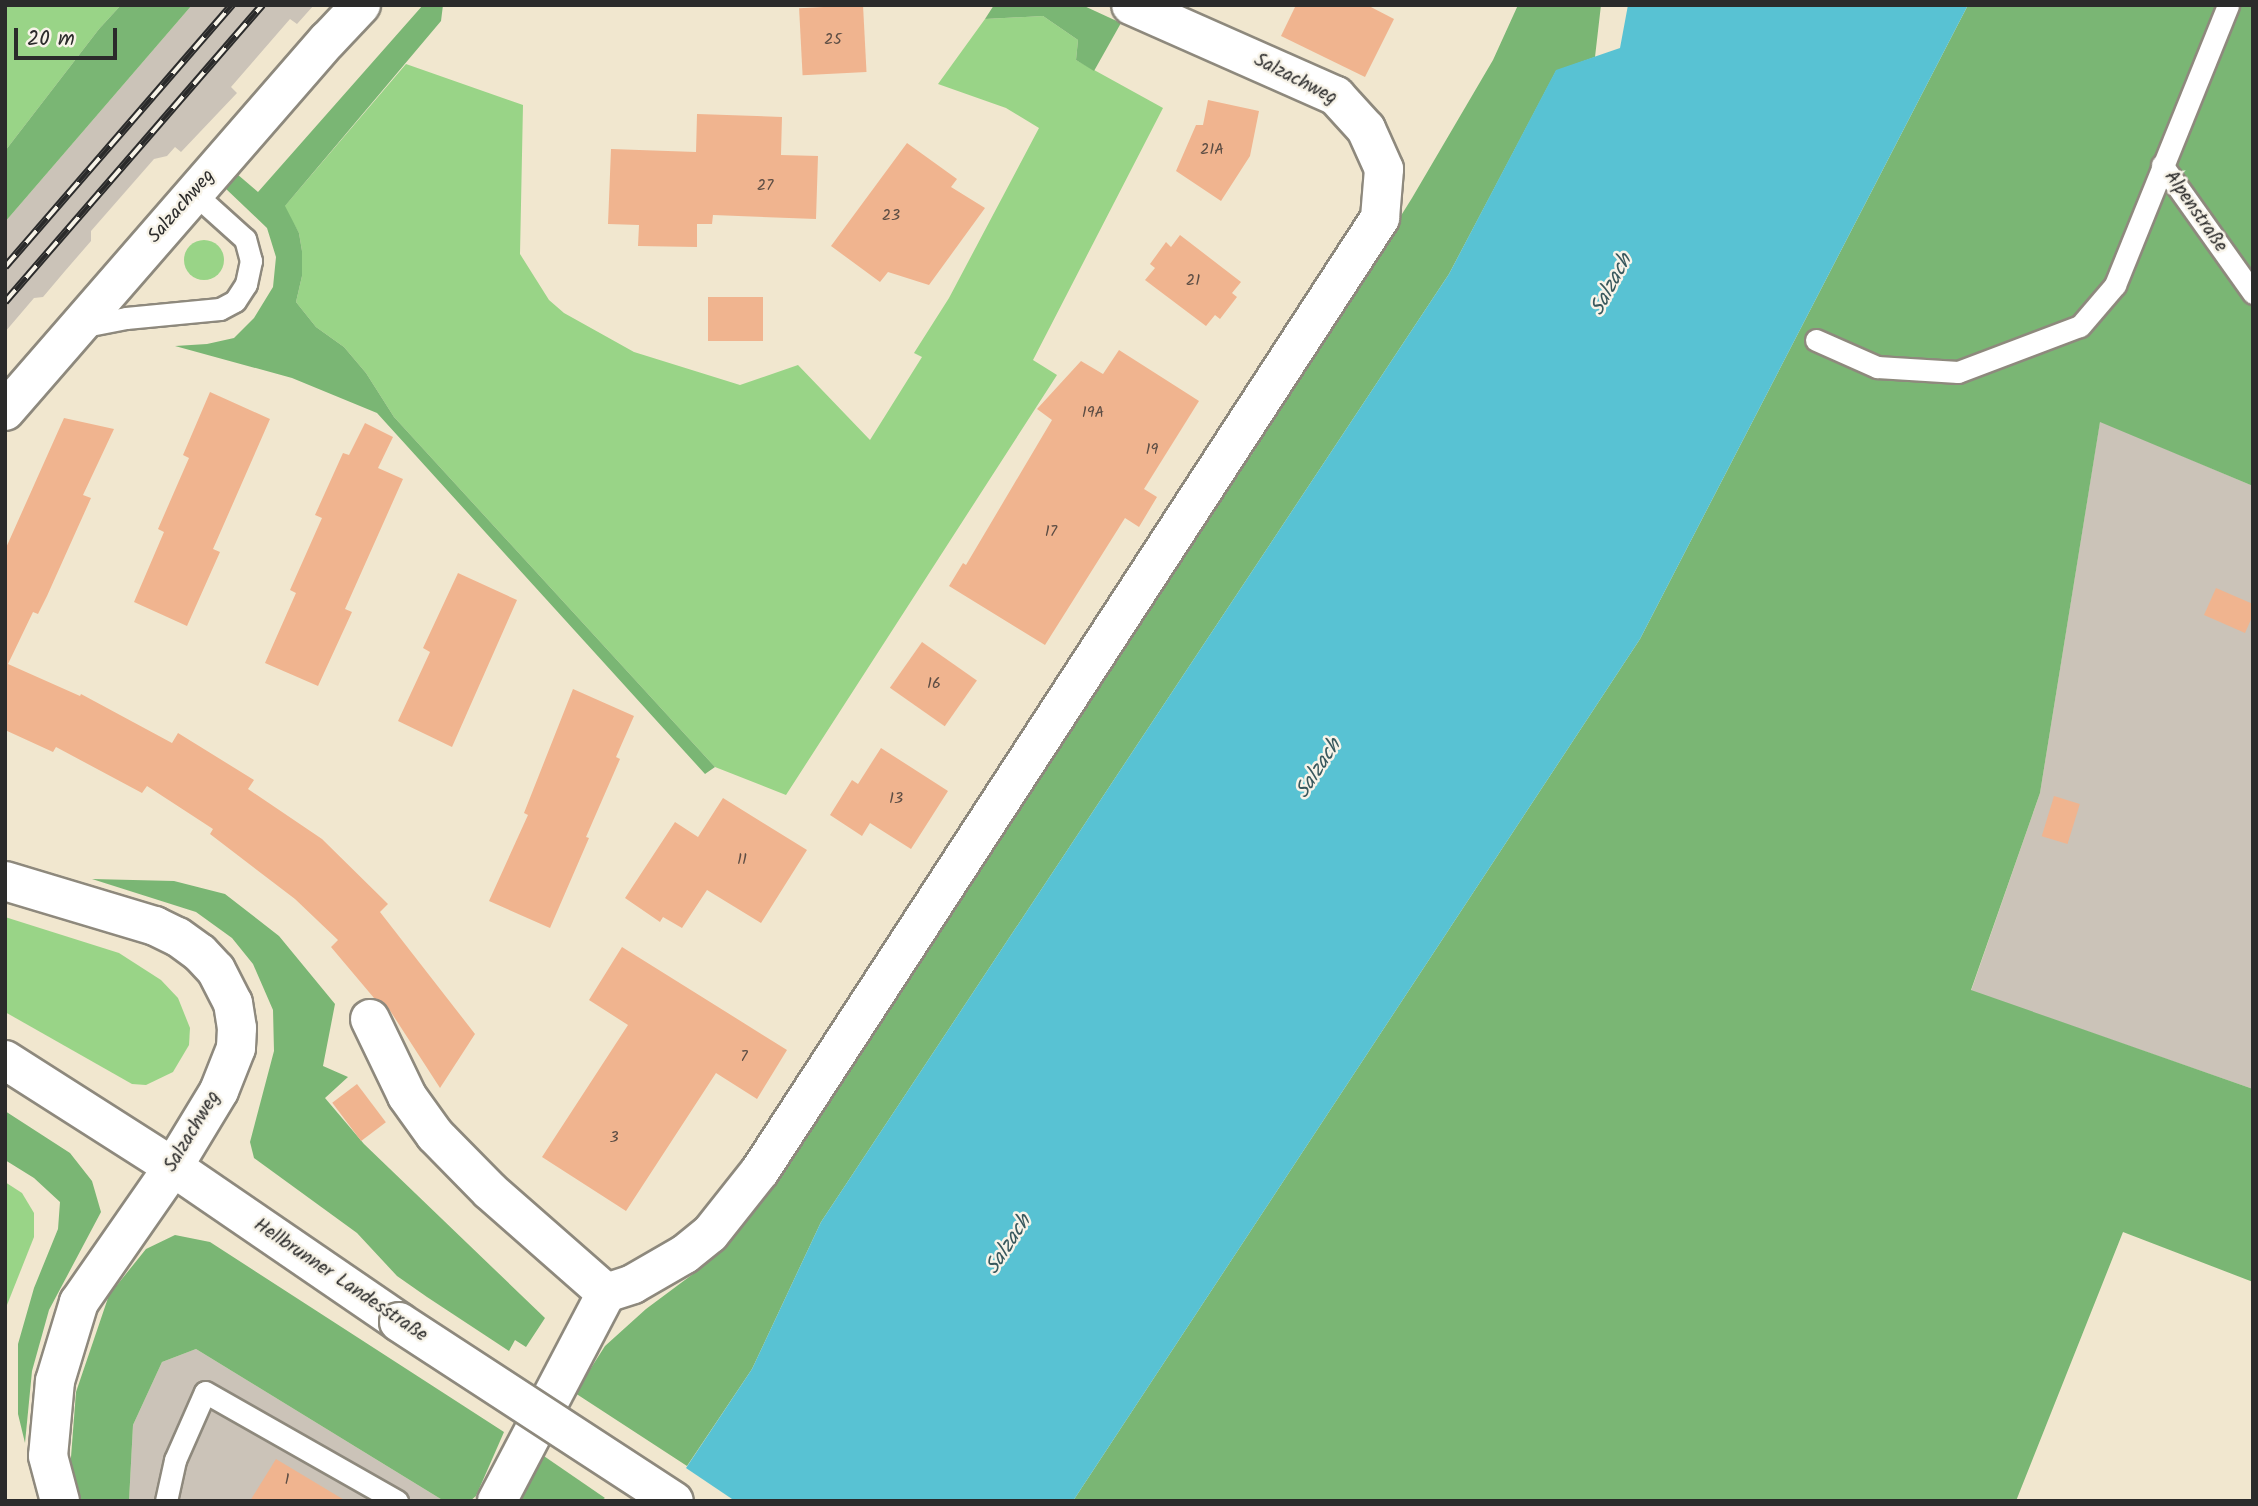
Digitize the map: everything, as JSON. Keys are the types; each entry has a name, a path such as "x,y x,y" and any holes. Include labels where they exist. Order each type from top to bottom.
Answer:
{"street":[{"name":"Salzachweg","path":"5,411 361,5"},
{"name":"Salzachweg","path":"606,1293 633,1284 685,1254 710,1234 760,1171 1380,218 1384,170 1366,129 1336,96 1131,5"},
{"name":"Salzachweg","path":"5,881 155,926 200,953 226,986 237,1028 236,1048 219,1091 173,1167 79,1303 55,1381 48,1456 60,1501"},
{"path":"370,1019 407,1096 435,1135 490,1191 606,1293 497,1501"},
{"name":"Hellbrunner Landesstraße","path":"5,1060 173,1167 399,1322 674,1501"}],"lane":[{"path":"1816,340 1877,367 1958,372 2080,326 2115,285 2228,5"},
{"name":"Alpenstraße","path":"2162,165 2253,293"},
{"path":"78,327 126,318 220,309 235,300 246,284 251,261 244,239 194,193"},
{"path":"166,1501 174,1460 205,1392 397,1501"}],"shaded area":[{"path":"192,5 314,5 297,24 290,19 231,87 237,93 181,152 175,147 167,156 154,159 91,231 91,241 43,297 34,298 5,332 5,222"},
{"path":"2100,421 2253,486 2253,1089 1971,991 2040,793"},
{"path":"196,1349 444,1501 129,1501 133,1425 162,1362"}],"green space":[{"path":"5,5 121,5 99,29 5,151"},
{"path":"121,5 192,5 5,222 5,151 99,29"},
{"path":"423,5 443,5 441,21 285,206 299,233 302,251 302,276 296,302 316,327 344,347 366,373 394,417 715,767 705,774 377,413 292,378 175,346 207,344 234,338 254,318 273,287 276,257 267,228 224,187 237,174 258,192"},
{"path":"994,5 1082,5 1121,23 1094,71 1076,60 1078,40 1043,16 985,19"},
{"path":"1518,5 1601,5 1595,57 1556,71 1449,274 821,1222 752,1369 687,1466 575,1393 605,1346 646,1309 693,1274 761,1199 1254,451 1412,198 1493,60"},
{"path":"1968,5 2253,5 2253,486 2100,422 2040,793 1971,990 2253,1089 2253,1282 2123,1232 2016,1501 1073,1501 1640,639"},
{"path":"1043,16 1078,40 1076,60 1163,108 1033,360 1057,375 786,795 715,767 394,417 366,373 344,347 316,327 296,302 302,276 302,251 299,233 284,207 406,64 523,105 520,254 549,300 564,313 634,352 740,385 798,365 870,440 922,357 914,353 949,298 1039,128 1006,108 938,84 985,19"},
{"path":"204,240 218,246 224,260 218,274 204,280 190,274 184,260 190,246"},
{"path":"92,879 174,881 225,894 279,936 335,1004 323,1066 348,1077 325,1098 364,1144 545,1318 526,1347 515,1340 509,1351 427,1297 397,1276 357,1233 254,1158 250,1142 274,1051 273,1010 253,964 232,938 196,912"},
{"path":"5,917 119,953 161,980 178,998 190,1028 189,1045 173,1072 146,1085 132,1084 5,1012"},
{"path":"5,1111 70,1153 92,1181 101,1212 49,1310 32,1371 25,1443 18,1414 18,1344 34,1288 58,1229 60,1202 34,1178 5,1160"},
{"path":"5,1182 22,1193 34,1213 34,1237 5,1310"},
{"path":"175,1235 210,1242 504,1432 476,1496 470,1501 444,1501 196,1349 162,1362 133,1425 129,1501 75,1501 70,1470 76,1392 109,1295 146,1249"},
{"path":"538,1452 605,1498 600,1501 516,1501"}],"water":[{"name":"Salzach","path":"1628,5 1968,5 1640,639 1073,1501 664,1501 752,1369 821,1222 1449,274 1556,70 1620,48"}],"pier":[{"path":"683,1466 735,1501 660,1501"}],"building":[{"path":"863,5 867,72 803,75 799,8"},
{"path":"1296,5 1367,5 1394,19 1365,77 1281,36"},
{"path":"1208,100 1259,111 1250,156 1221,201 1176,171 1196,125 1203,125"},
{"path":"697,114 782,117 781,155 818,156 816,219 713,215 712,224 697,224 697,247 638,246 639,225 608,224 611,149 696,152"},
{"path":"907,143 957,179 951,187 985,208 929,285 888,272 880,282 831,246"},
{"path":"1180,235 1241,282 1232,293 1237,297 1220,319 1215,315 1206,326 1145,280 1155,268 1150,264 1166,242 1171,247"},
{"path":"708,297 763,297 763,341 708,341"},
{"path":"1119,350 1199,401 1144,489 1157,497 1139,527 1125,518 1045,645 949,586 963,563 966,565 1052,420 1037,409 1081,361 1103,374"},
{"path":"210,392 270,419 213,549 220,552 187,626 134,602 164,532 158,529 189,458 183,455"},
{"path":"64,418 114,429 83,495 91,498 47,596 38,614 33,612 8,664 80,696 81,694 172,743 178,733 254,780 248,789 322,839 388,904 380,912 475,1034 440,1088 389,1009 374,998 331,947 338,940 295,899 210,834 213,829 147,786 142,793 56,747 53,752 5,730 5,550"},
{"path":"365,423 393,437 378,468 403,479 345,609 352,612 318,686 265,663 296,593 290,590 322,518 315,515 343,453 349,455"},
{"path":"458,573 517,600 452,747 398,721 430,652 423,648"},
{"path":"2216,588 2253,604 2253,615 2245,633 2204,615"},
{"path":"922,642 977,680 945,726 890,688"},
{"path":"573,689 634,716 616,757 620,759 586,837 589,838 550,928 489,901 528,815 524,813"},
{"path":"881,748 948,791 911,849 870,823 862,836 830,815 852,780 858,784"},
{"path":"2054,796 2080,804 2068,844 2042,836"},
{"path":"723,798 807,850 761,923 707,890 682,928 663,917 660,922 625,898 675,822 698,837"},
{"path":"622,947 787,1050 757,1099 716,1073 626,1211 542,1157 628,1025 589,1000"},
{"path":"357,1084 386,1122 361,1141 332,1103"},
{"path":"276,1459 346,1501 250,1501"}],"railway":[{"path":"5,267 232,5"},
{"path":"5,302 262,5"}]}
